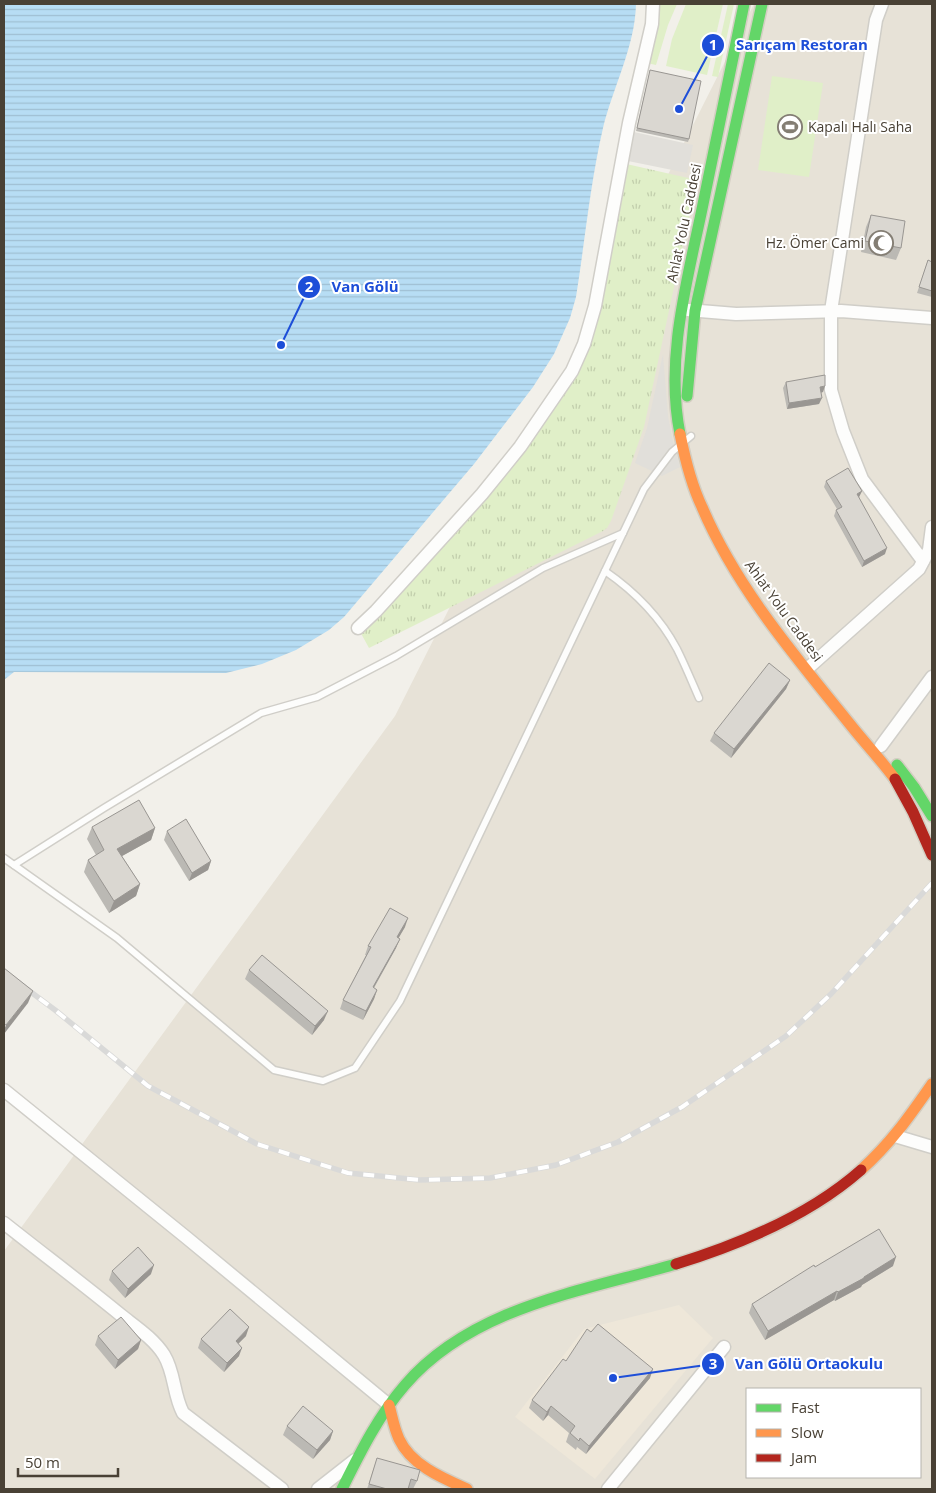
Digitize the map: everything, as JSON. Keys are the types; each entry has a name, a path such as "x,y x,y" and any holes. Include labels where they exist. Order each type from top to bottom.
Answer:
{"street":[{"path":"358,628 376,611 482,494 538,422 572,371 584,344 594,306 629,123 652,24 653,4"},
{"name":"Ahlat Yolu Caddesi","path":"744,4 681,309 677,340 676,384 677,421 681,444 692,482 708,521 724,553 744,586 881,746 914,787 932,816"},
{"name":"Ahlat Yolu Caddesi","path":"762,4 695,310 686,387 691,436 694,451 709,495 750,579 899,786 923,832 932,855"},
{"path":"882,4 876,20 830,311 831,390 843,431 862,479 923,561"},
{"path":"714,148 730,151"},
{"path":"681,309 736,314 830,311 932,318"},
{"path":"811,666 919,569 929,550 932,527"},
{"path":"881,746 932,677"},
{"path":"342,1489 358,1457 389,1405 414,1374 465,1334 497,1318 534,1305 592,1286 700,1256 780,1224 818,1203 853,1176 896,1136 932,1084"},
{"path":"4,1090 389,1405 400,1440 411,1456 439,1476 467,1489"},
{"path":"896,1136 932,1147"},
{"path":"4,1223 150,1339 163,1354 170,1368 178,1403 183,1413 282,1489"},
{"path":"608,1489 724,1347"},
{"path":"318,1489 358,1457"}],"lane":[{"path":"4,858 117,938 274,1070 323,1081 355,1068 400,1001 644,489 672,452 691,436"},
{"path":"14,865 261,713 317,697 396,656 543,568 623,533"},
{"path":"605,571 625,585 664,629 677,649 699,698"}],"shaded area":[{"path":"754,4 932,4 932,1489 4,1489 4,1251 395,716"},
{"path":"634,132 693,145 687,173 628,161"},
{"path":"663,354 668,416 680,467 662,476 635,463 647,428"},
{"path":"679,1305 713,1338 595,1479 515,1417 584,1329"}],"green space":[{"path":"658,4 677,4 668,25 656,65 647,63"},
{"path":"686,4 723,4 707,75 666,66 672,39"},
{"path":"728,4 734,4 718,77 712,76"},
{"name":"Kapalı Halı Saha","path":"772,76 823,83 809,177 758,170"},
{"path":"622,163 697,180 644,427 611,521 603,531 369,648 358,628 482,494 584,344"}],"water":[{"path":"4,4 636,4 632,36 607,113 598,149 576,297 570,318 554,354 533,387 474,464 344,617 329,630 296,650 262,664 226,673 14,672 4,680"}],"building":[{"path":"650,70 701,81 689,139 637,128"},
{"path":"871,215 905,221 901,248 865,241"},
{"path":"928,260 932,262 932,291 919,287"},
{"path":"825,375 825,386 820,387 822,398 789,403 786,382"},
{"path":"848,468 862,491 857,494 887,548 864,561 836,510 842,507 826,481"},
{"path":"769,663 790,680 734,749 714,733"},
{"path":"139,800 155,828 117,849 140,884 114,901 88,860 104,850 92,827"},
{"path":"186,819 211,861 192,873 167,831"},
{"path":"390,908 408,918 397,937 400,939 373,987 377,990 366,1011 343,1000 371,947 368,946"},
{"path":"262,955 328,1011 315,1026 249,970"},
{"path":"4,968 33,991 6,1025 4,1024"},
{"path":"879,1229 896,1257 864,1278 837,1291 768,1331 752,1304 814,1265 815,1267"},
{"path":"138,1247 154,1265 128,1289 112,1271"},
{"path":"230,1309 249,1327 236,1341 242,1348 227,1363 201,1339"},
{"path":"121,1317 141,1340 118,1360 98,1336"},
{"path":"598,1324 653,1369 589,1446 580,1438 579,1441 570,1433 575,1426 551,1406 547,1412 532,1400 563,1359 566,1361 587,1329 591,1332"},
{"path":"303,1406 333,1431 317,1450 287,1426"},
{"path":"377,1458 420,1470 417,1481 411,1479 408,1489 387,1489 369,1484"}],"railway":[{"path":"4,972 55,1010 148,1086 257,1144 348,1173 420,1180 490,1178 556,1165 618,1142 682,1107 786,1036 831,994 932,883"}],"traffic: fast":[{"path":"680,434 676,406 675,377 676,349 684,292 744,4"},
{"path":"687,396 695,311 762,4"},
{"path":"897,765 914,787 932,816"},
{"path":"342,1489 370,1435 395,1397 432,1359 463,1337 531,1305 676,1264"}],"traffic: slow":[{"path":"680,434 698,498 716,537 749,593 788,646 895,779"},
{"path":"861,1170 891,1140 932,1084"},
{"path":"389,1405 399,1439 411,1456 428,1470 467,1489"}],"traffic: jam":[{"path":"895,779 913,812 932,855"},
{"path":"676,1264 749,1238 797,1215 841,1186 861,1170"}],"place":[{"name":"Sarıçam Restoran","path":"679,109"},
{"name":"Kapalı Halı Saha","path":"790,127"},
{"name":"Hz. Ömer Cami","path":"881,243"},
{"name":"Van Gölü","path":"281,345"},
{"name":"Van Gölü Ortaokulu","path":"613,1378"}]}
